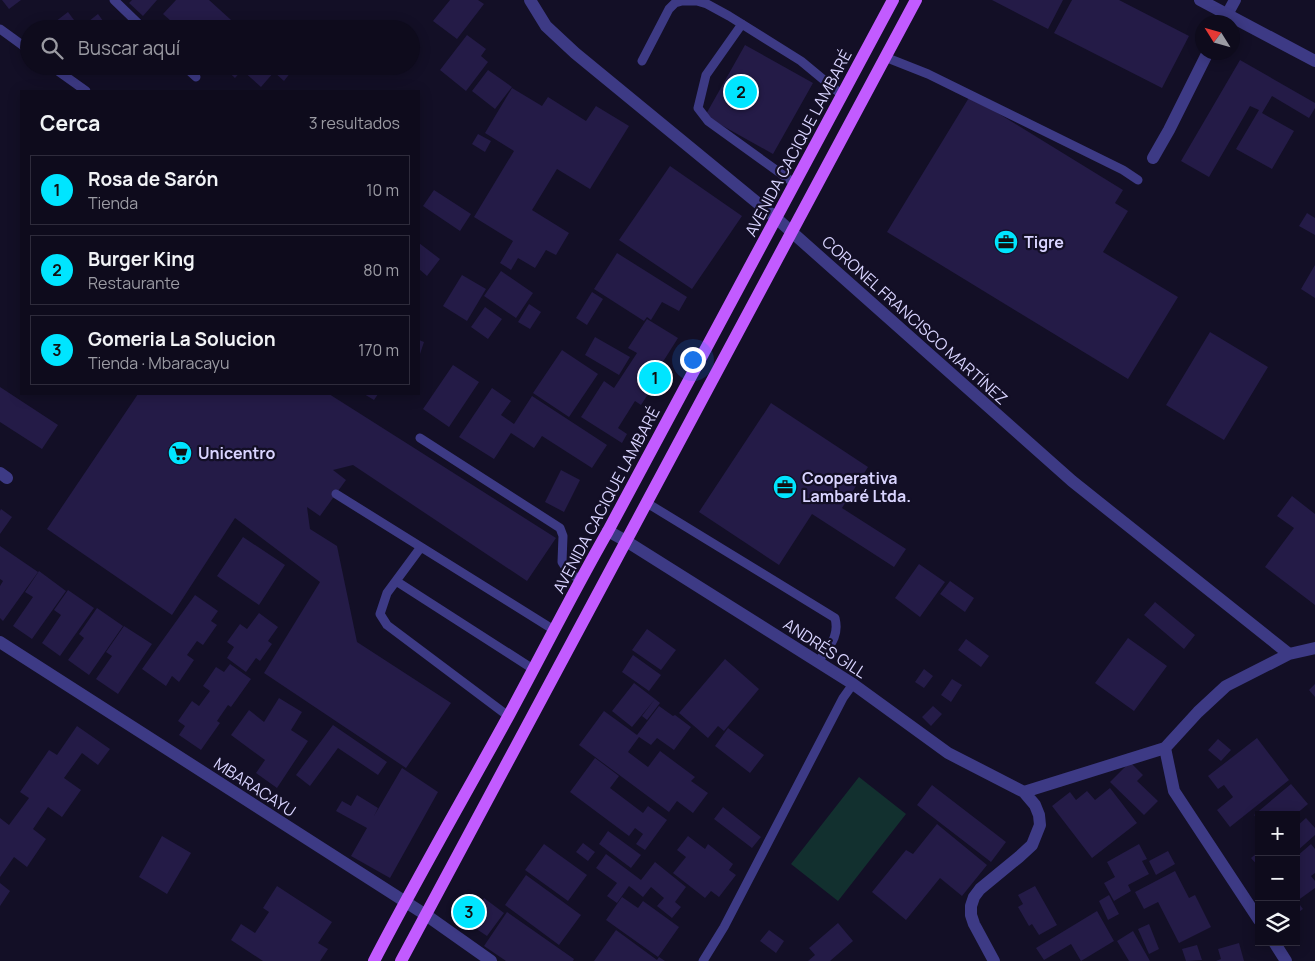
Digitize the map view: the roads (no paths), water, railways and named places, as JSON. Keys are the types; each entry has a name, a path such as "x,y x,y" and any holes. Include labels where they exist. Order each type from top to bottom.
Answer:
{"main road":[{"name":"AVENIDA CACIQUE LAMBARÉ","path":"374,961 533,670 893,0"},
{"path":"401,961 916,0"}],"street":[{"name":"CORONEL FRANCISCO MARTÍNEZ","path":"530,0 546,26 575,52 776,218 1072,481 1289,654"},
{"path":"1200,0 1221,15"},
{"path":"1227,15 1235,0"},
{"path":"1240,25 1315,61"},
{"path":"1153,158 1204,60"},
{"name":"ANDRÉS GILL","path":"608,531 853,684 948,753 1024,792"},
{"name":"MBARACAYU","path":"0,642 426,915 491,961"},
{"path":"994,961 974,924 971,906 974,897 980,889 1032,845 1040,825 1039,815 1035,805 1024,792 1165,748 1198,712 1226,686 1289,654 1315,648"},
{"path":"1165,748 1174,792 1255,914"},
{"path":"1277,946 1286,961"}],"lane":[{"path":"114,0 135,20"},
{"path":"642,61 669,9 675,3 682,1 697,1 707,4 742,24 801,61 842,96"},
{"path":"742,24 706,75 698,108 708,121 794,183"},
{"path":"0,30 20,44"},
{"path":"885,57 928,74 1123,170 1138,180"},
{"path":"64,75 85,90"},
{"path":"420,438 560,528 563,536 562,562 580,581"},
{"path":"336,494 554,630"},
{"path":"647,503 835,618 837,628 834,638 818,662"},
{"path":"421,547 387,593 380,614 386,625 508,716"},
{"path":"396,581 533,670"},
{"path":"703,961 724,926 843,698 853,684"}],"place":[{"name":"Burger King","path":"741,92"},
{"name":"Tigre","path":"1006,242"},
{"name":"Rosa de Sarón","path":"655,378"},
{"name":"Unicentro","path":"180,453"},
{"name":"Cooperativa Lambaré Ltda.","path":"785,487"},
{"name":"Gomeria La Solucion","path":"469,912"}]}
